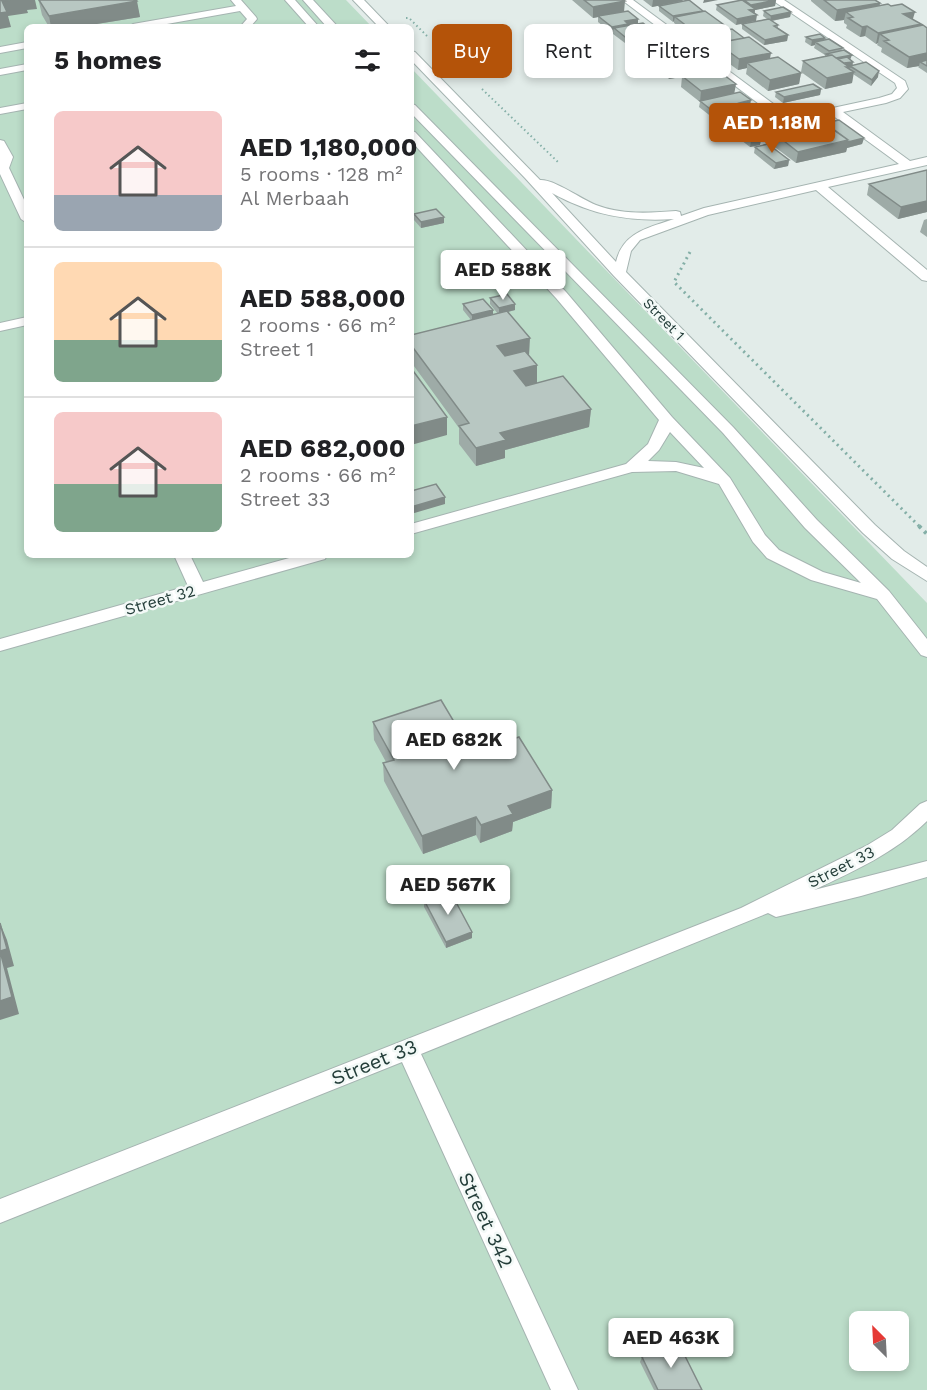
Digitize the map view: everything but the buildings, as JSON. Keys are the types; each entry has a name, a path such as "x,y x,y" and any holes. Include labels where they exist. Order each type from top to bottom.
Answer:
{"street":[{"path":"290,0 311,24"},
{"path":"308,0 330,24"},
{"path":"358,0 382,24"},
{"path":"627,0 788,120"},
{"path":"732,132 896,96 903,89 900,81 777,0"},
{"path":"148,24 240,4 252,19 249,24"},
{"path":"0,50 24,46"},
{"name":"Street 1","path":"414,57 529,175 619,273 869,529 898,555 927,575"},
{"path":"0,72 24,68"},
{"path":"0,111 24,107"},
{"name":"Street 1","path":"414,110 719,422 811,524 882,595 927,651"},
{"path":"834,111 908,165"},
{"path":"414,137 561,295 667,420 725,481 759,538 773,554 817,576 882,595"},
{"path":"0,143 7,158 2,167 24,213"},
{"path":"529,175 581,205 612,215 653,217 704,212 927,161"},
{"path":"819,186 927,277"},
{"path":"619,273 629,242 636,237 704,212"},
{"path":"0,327 24,322"},
{"path":"631,466 656,445 664,433 667,420"},
{"path":"414,528 631,466 655,464 680,466 704,472 725,481"},
{"path":"183,558 198,589"},
{"name":"Street 32","path":"0,645 308,558"},
{"name":"Street 33","path":"0,1211 748,914 873,852 899,836 927,809"},
{"name":"Street 33","path":"748,914 861,888 927,869"},
{"name":"Street 342","path":"407,1049 565,1390"}],"path":[{"path":"690,252 674,282 927,534"}],"green space":[{"path":"0,0 346,0 369,24 24,24 24,558 414,558 414,71 927,603 927,1390 0,1390"}]}
